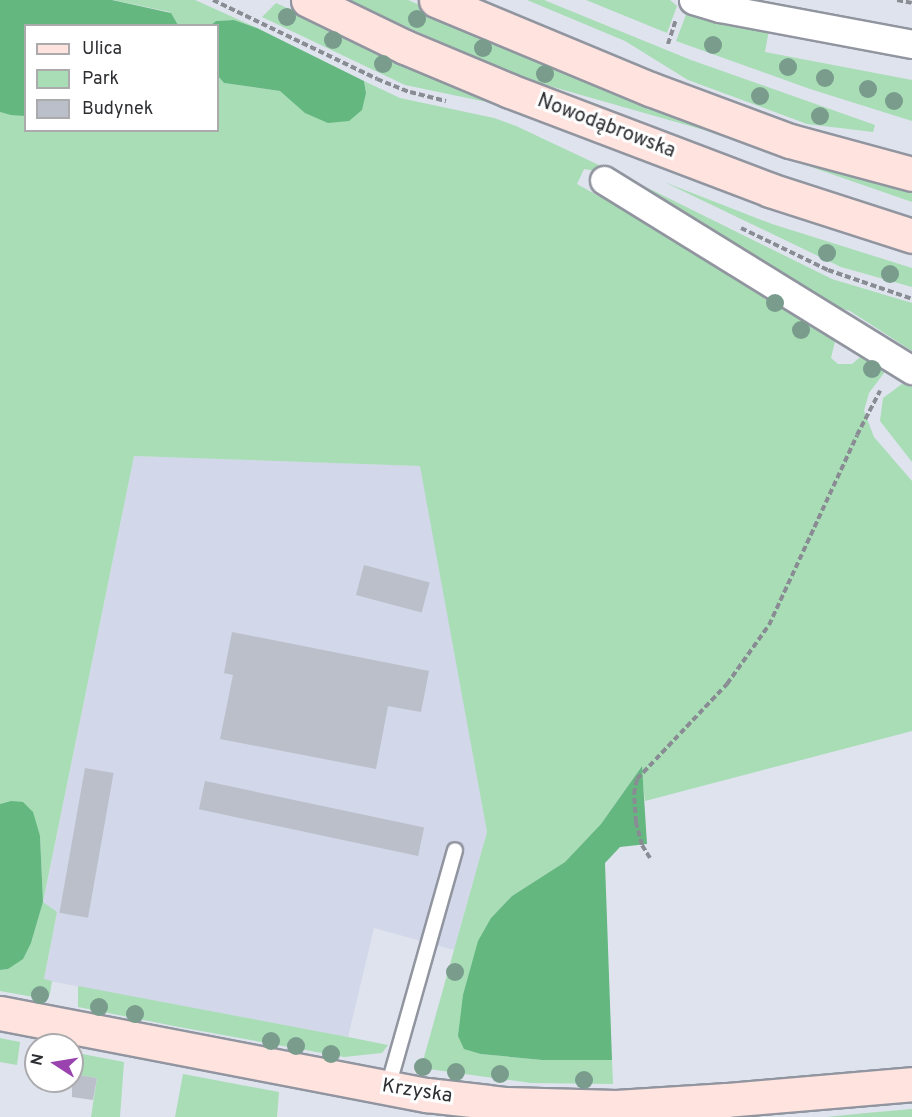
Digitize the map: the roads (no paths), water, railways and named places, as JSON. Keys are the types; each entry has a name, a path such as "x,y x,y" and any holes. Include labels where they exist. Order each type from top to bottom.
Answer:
{"street":[{"name":"Nowodąbrowska","path":"308,0 405,47 510,91 770,190 912,236"},
{"path":"436,0 650,89 790,141 912,174"},
{"path":"693,0 720,8 912,44"},
{"path":"604,180 912,370"},
{"name":"Krzyska","path":"0,1013 427,1095 518,1104 727,1109 912,1084"}],"lane":[{"path":"388,1088 455,850"}]}
